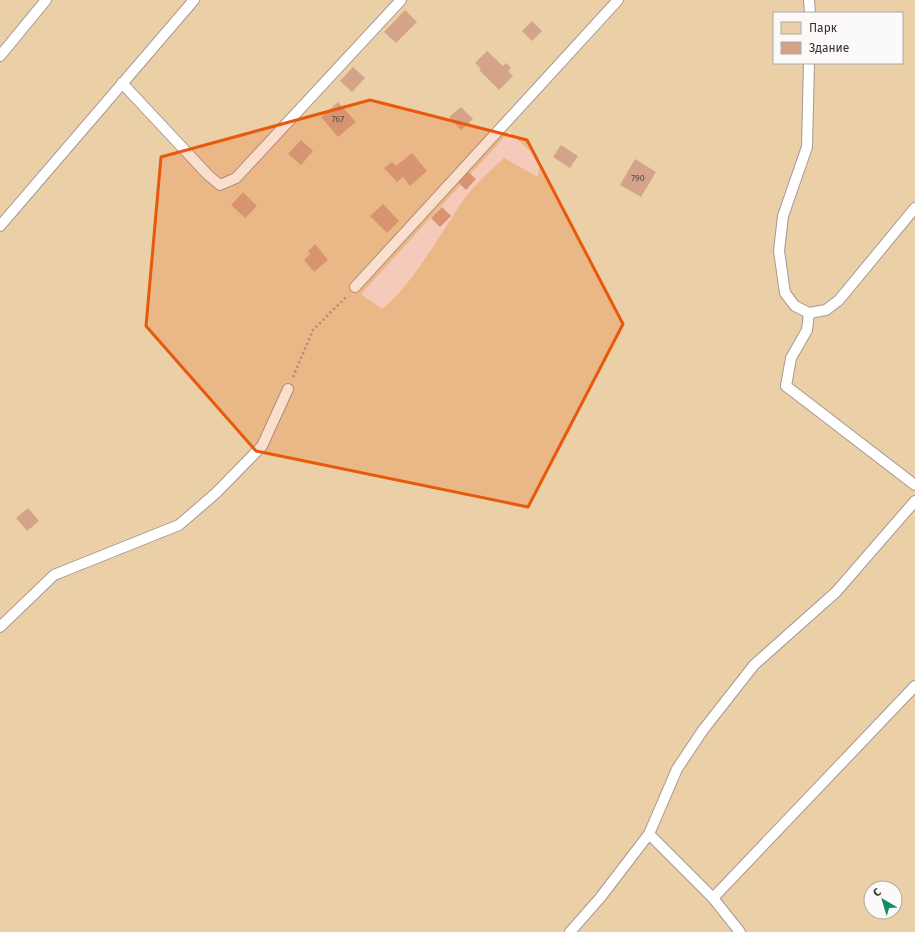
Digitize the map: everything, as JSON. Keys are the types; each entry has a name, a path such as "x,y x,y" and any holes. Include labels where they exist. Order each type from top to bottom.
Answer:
{"lane":[{"path":"0,56 46,0"},
{"path":"0,226 194,0"},
{"path":"122,83 208,175 220,185 236,178 401,0"},
{"path":"355,287 618,0"},
{"path":"809,0 810,12"},
{"path":"809,64 807,147 783,216 779,251 785,292 795,306 809,313 826,310 839,300 915,208"},
{"path":"809,313 807,330 791,358 786,386 915,486"},
{"path":"0,627 54,575 179,525 216,493 262,446 288,389"},
{"path":"570,932 600,898 649,834 677,769 703,730 754,665 836,592 915,501"},
{"path":"712,898 915,686"},
{"path":"649,834 712,898 740,932"}],"path":[{"path":"288,389 313,330 355,287"}],"highlighted area":[{"path":"370,100 527,140 623,324 528,507 256,451 146,326 161,157"}],"green space":[{"path":"0,0 915,0 915,932 0,932","holes":["509,132 540,160 538,177 504,158 488,173 464,199 416,272 394,298 382,309 361,294"]}],"building":[{"path":"405,10 417,22 396,43 384,32"},
{"path":"532,21 542,31 532,41 522,31"},
{"path":"487,51 503,66 506,63 511,68 508,71 513,76 499,90 479,70 481,69 475,63"},
{"path":"353,67 365,78 352,92 340,81"},
{"path":"338,102 356,122 338,137 321,117"},
{"path":"461,107 473,119 461,130 449,117"},
{"path":"301,140 313,151 301,165 288,154"},
{"path":"561,145 578,156 570,168 553,157"},
{"path":"412,153 427,171 410,186 403,177 397,182 384,168 392,162 396,166"},
{"path":"635,159 656,172 641,197 620,185"},
{"path":"466,170 476,179 466,190 456,180"},
{"path":"243,192 257,206 245,218 231,205"},
{"path":"383,204 399,221 387,233 370,216"},
{"path":"442,207 451,216 440,227 431,218"},
{"path":"315,244 328,260 314,272 304,260 310,254 308,251"},
{"path":"28,508 39,521 27,531 16,518"}]}
